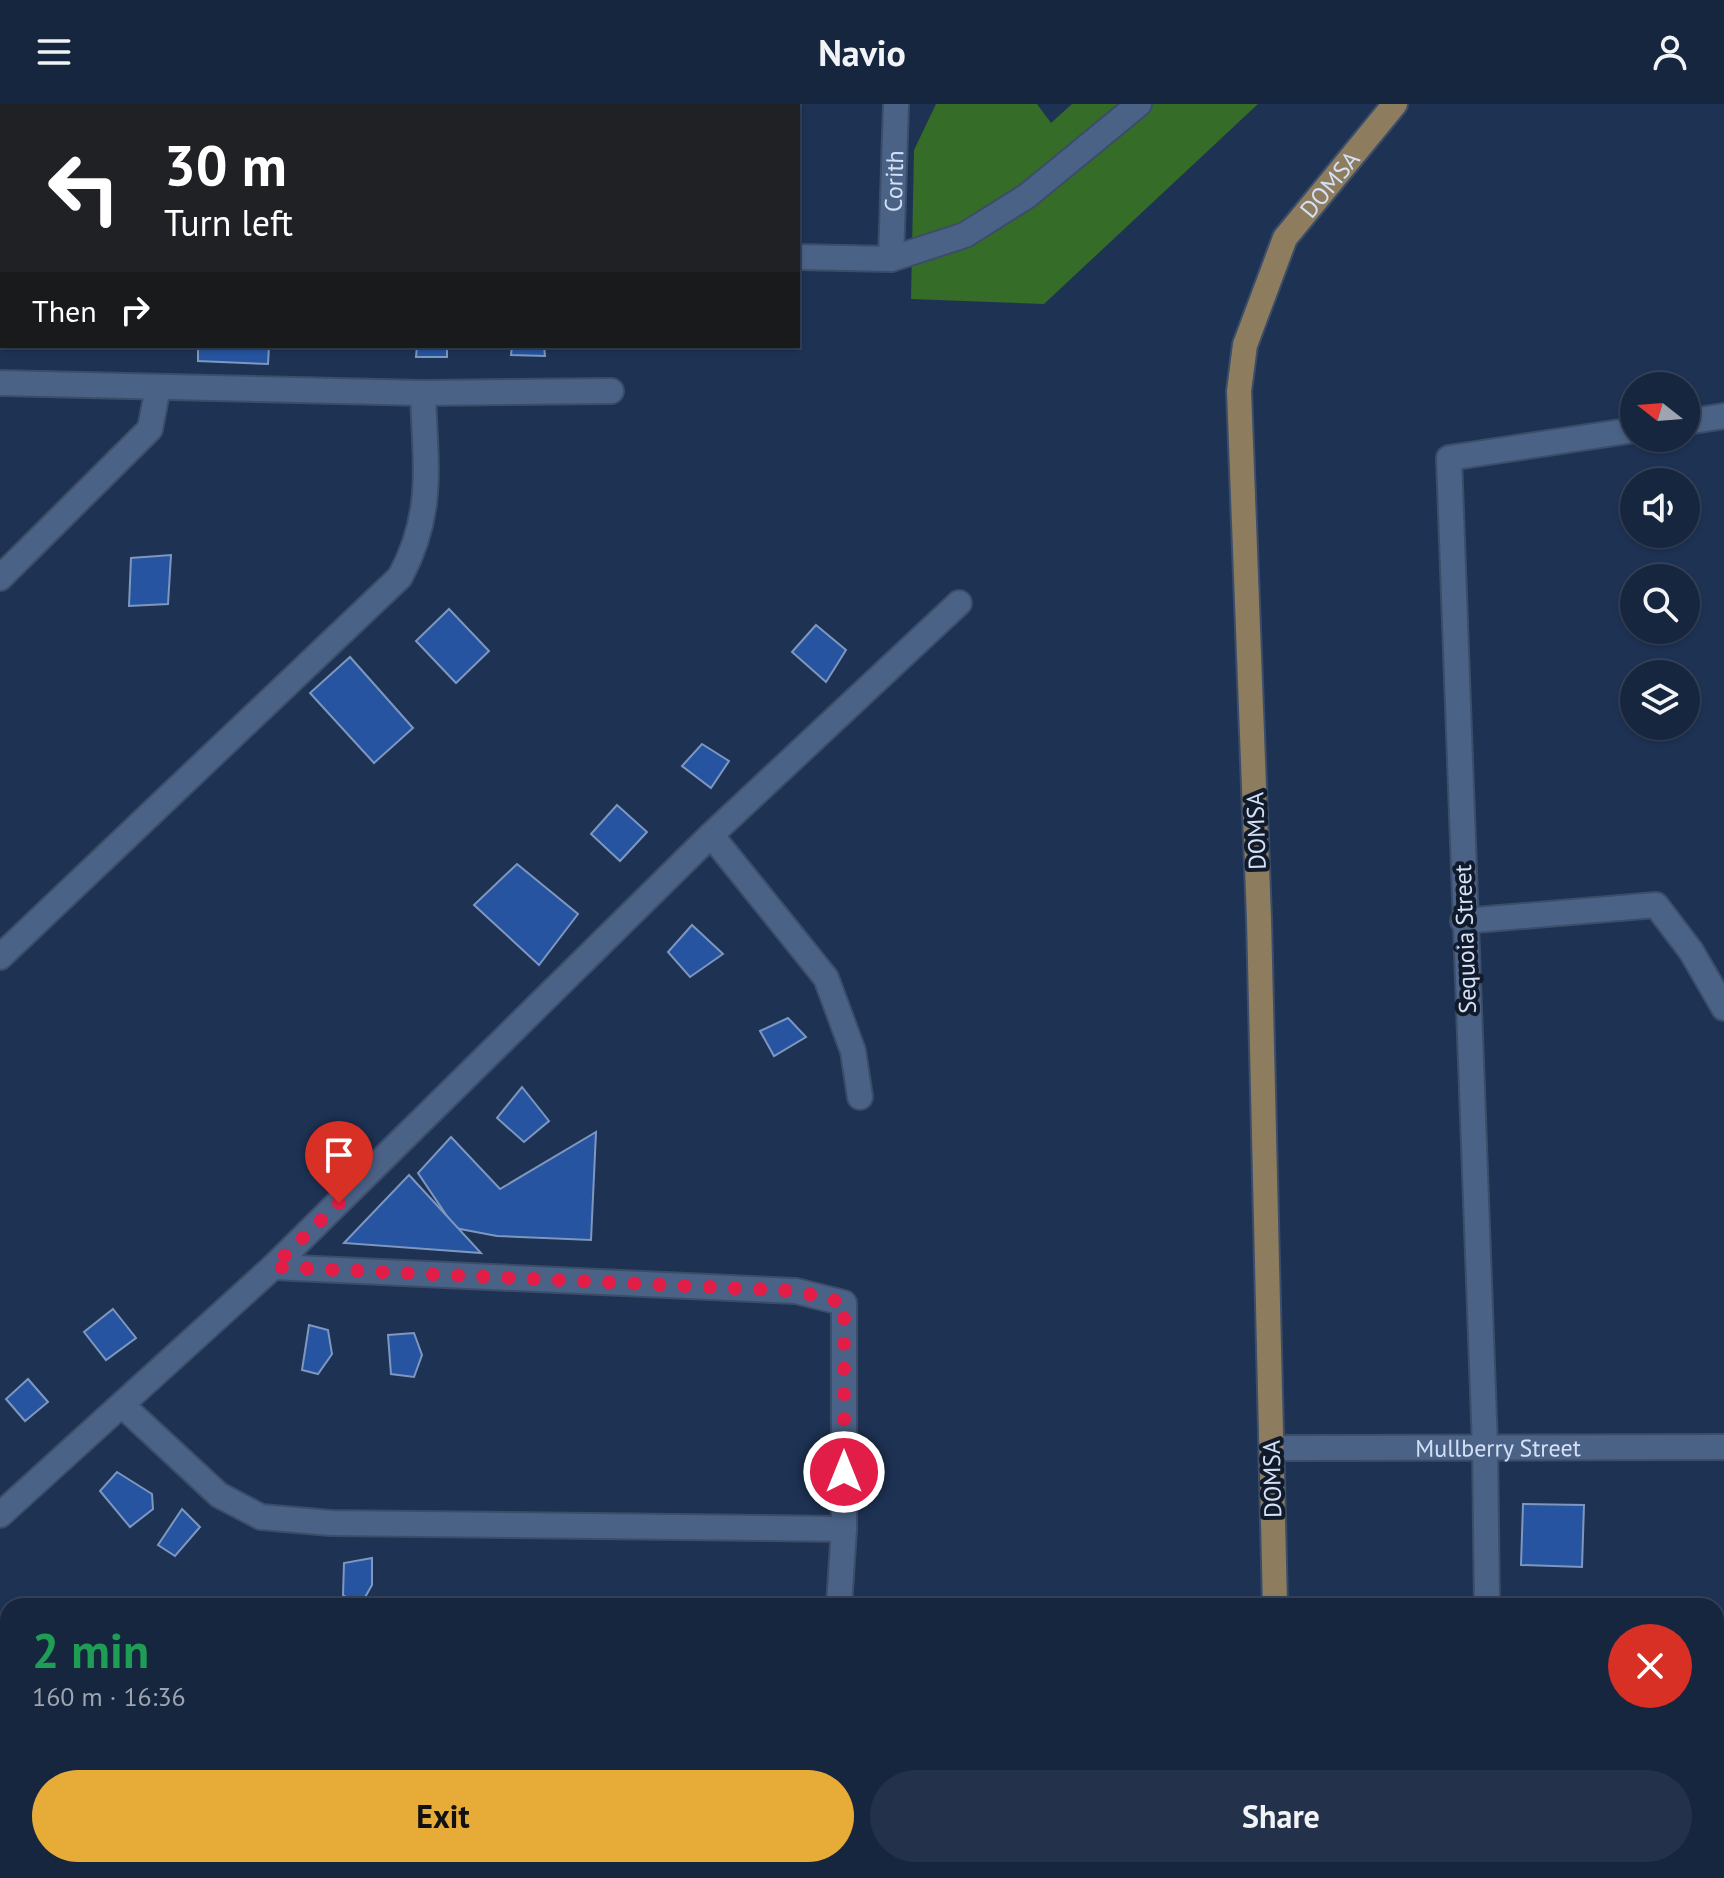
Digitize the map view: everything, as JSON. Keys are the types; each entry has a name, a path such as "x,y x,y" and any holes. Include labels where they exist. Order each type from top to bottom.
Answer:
{"main road":[{"name":"DOMSA","path":"1275,1598 1259,919 1239,391 1245,345 1285,238 1395,104"}],"street":[{"name":"Corith","path":"891,259 896,104"},
{"path":"800,257 891,259 965,235 1014,204 1139,104"},
{"path":"0,383 423,393 611,391"},
{"path":"0,578 150,429 158,387"},
{"path":"0,957 400,577 417,545 427,504 423,393"},
{"path":"1700,420 1724,416"},
{"name":"Sequoia Street","path":"1487,1598 1485,1447 1463,921 1449,458 1620,432"},
{"path":"0,1515 273,1267 711,835 959,603"},
{"path":"711,835 826,978 853,1051 860,1097"},
{"path":"1463,921 1656,905 1691,951 1724,1008"},
{"path":"273,1267 796,1291 844,1303 844,1529 840,1598"},
{"path":"122,1405 219,1495 261,1517 331,1523 844,1529"},
{"name":"Mullberry Street","path":"1272,1448 1724,1447"}],"green space":[{"path":"936,104 1037,104 1051,123 1072,104 1258,104 1044,304 911,299 914,150"}],"building":[{"path":"198,348 269,348 268,364 198,361"},
{"path":"417,348 447,348 447,357 416,357"},
{"path":"512,348 544,348 545,356 511,355"},
{"path":"171,555 168,604 129,606 131,558"},
{"path":"449,609 489,651 456,683 416,641"},
{"path":"816,625 846,650 826,682 792,652"},
{"path":"350,657 413,728 374,763 310,693"},
{"path":"702,744 729,761 711,788 682,766"},
{"path":"617,805 647,832 620,861 591,834"},
{"path":"517,864 578,914 539,965 474,905"},
{"path":"692,925 723,954 690,977 668,952"},
{"path":"788,1018 806,1037 774,1056 760,1031"},
{"path":"522,1087 549,1121 524,1142 497,1118"},
{"path":"596,1132 591,1240 497,1236 455,1228 418,1173 451,1137 500,1189"},
{"path":"409,1175 481,1253 344,1243"},
{"path":"113,1309 136,1338 106,1360 84,1332"},
{"path":"309,1325 328,1330 332,1354 318,1374 302,1370"},
{"path":"414,1333 422,1355 414,1377 391,1374 388,1335"},
{"path":"28,1379 48,1402 25,1421 6,1399"},
{"path":"117,1472 152,1494 153,1509 130,1527 100,1491"},
{"path":"1523,1504 1584,1505 1582,1567 1521,1565"},
{"path":"182,1509 200,1527 175,1556 158,1545"},
{"path":"372,1558 372,1585 365,1598 343,1595 344,1563"}],"route":[{"path":"339,1203 273,1267 796,1291 844,1303 844,1472"}]}
